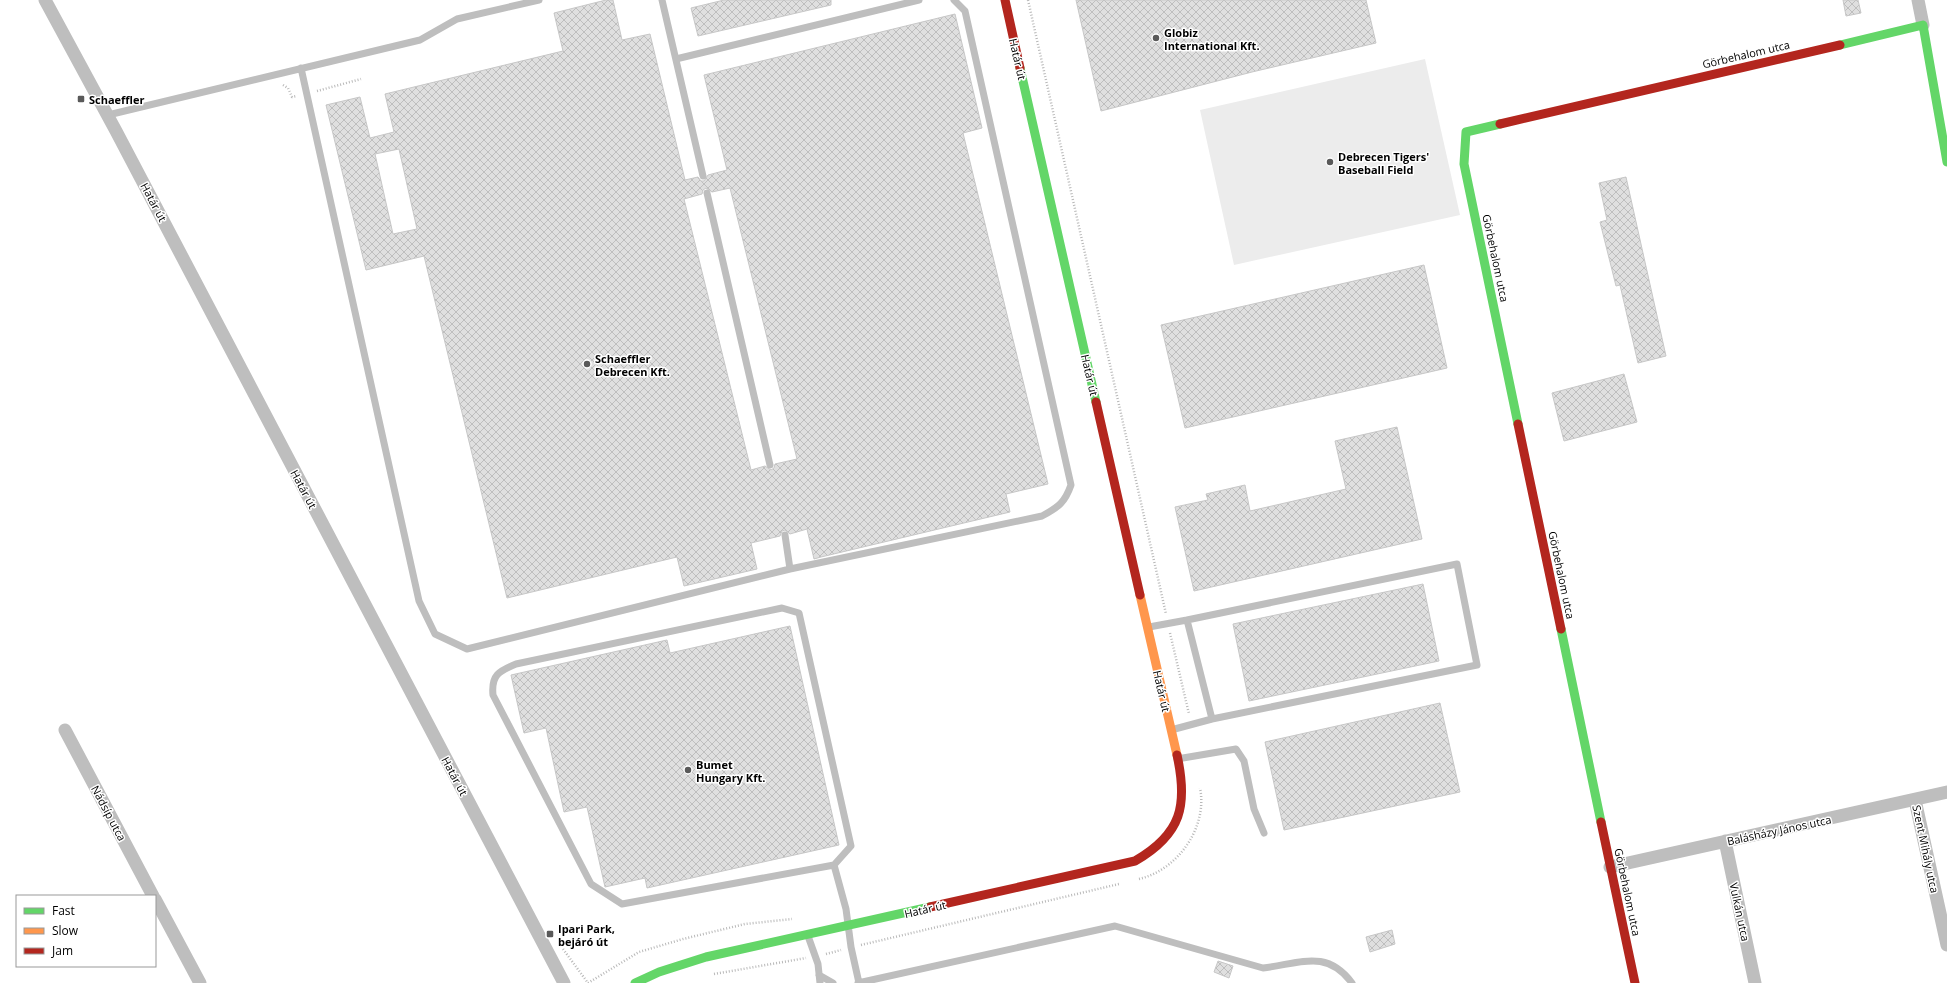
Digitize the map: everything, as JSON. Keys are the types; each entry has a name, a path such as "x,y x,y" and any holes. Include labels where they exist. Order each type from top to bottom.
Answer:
{"street":[{"name":"Határ út","path":"45,0 108,115 560,982"},
{"name":"Határ út","path":"635,983 659,972 706,957 848,927 1140,859 1151,853 1163,843 1172,832 1178,818 1182,799 1182,779 1005,0"},
{"path":"1918,0 1947,162"},
{"name":"Görbehalom utca","path":"1635,983 1464,164 1466,132 1923,25"},
{"name":"Nádsíp utca","path":"65,730 152,895"},
{"name":"Balásházy János utca","path":"1610,867 1947,792"},
{"name":"Szent Mihály utca","path":"1915,800 1947,945"},
{"name":"Vulkán utca","path":"1724,842 1755,983"},
{"path":"156,901 200,983"}],"lane":[{"path":"108,115 420,40 457,19 540,0"},
{"path":"662,0 703,176"},
{"path":"676,59 919,0"},
{"path":"302,68 419,601 436,634 467,649 790,569 1042,516 1057,508 1066,498 1071,485 965,11 954,0"},
{"path":"707,193 770,465"},
{"path":"785,535 790,569"},
{"path":"1147,627 1168,624 1457,564 1477,665 1212,719 1170,730"},
{"path":"782,608 799,613 852,846 834,865 622,904 592,884 493,695 492,685 495,677 502,670 516,664 782,608"},
{"path":"1187,620 1212,719"},
{"path":"1177,759 1236,749 1244,761 1254,809 1264,833"},
{"path":"834,865 846,909 858,983 1115,926 1262,968 1308,960 1324,963 1339,968 1352,983"},
{"path":"808,936 815,956 820,983"},
{"path":"819,975 832,983"}],"path":[{"path":"1028,0 1191,725"},
{"path":"1134,880 1149,877 1167,867 1186,848 1197,825 1203,800 1200,785"},
{"path":"709,975 815,956 1126,882"},
{"path":"588,983 639,952 683,939 745,924 794,918"}],"shaded area":[{"name":"Debrecen Tigers' Baseball Field","path":"1425,59 1460,215 1234,265 1200,110"}],"building":[{"name":"Schaeffler Debrecen Kft.","path":"606,0 613,0 622,40 650,34 685,180 698,177 701,181 704,181 708,175 727,170 704,75 955,14 982,128 963,133 1048,484 1006,494 1010,512 814,559 807,529 790,534 785,530 782,531 780,536 751,543 757,569 684,586 677,557 507,598 424,256 366,270 326,105 360,97 370,138 394,132 385,94 563,51 554,13","holes":["399,149 417,229 393,234 375,154","706,188 712,192 730,188 797,459 775,464 774,468 771,470 765,466 751,470 684,199 702,194 703,190"]},
{"path":"724,0 831,0 831,5 698,36 691,8"},
{"name":"Globiz International Kft.","path":"1076,0 1366,0 1376,43 1252,72 1101,111"},
{"path":"1843,0 1858,0 1861,13 1846,16"},
{"path":"1626,177 1666,356 1638,363 1620,285 1616,286 1600,222 1607,220 1599,183"},
{"path":"1424,265 1447,368 1185,428 1161,325"},
{"path":"1624,374 1637,422 1564,441 1552,393"},
{"path":"1397,427 1422,539 1194,591 1175,507 1208,500 1206,494 1245,485 1250,511 1346,489 1335,441"},
{"path":"1423,584 1439,661 1249,701 1233,624"},
{"name":"Bumet Hungary Kft.","path":"790,626 839,845 647,888 645,878 605,887 587,807 564,812 546,728 524,733 511,675 667,640 670,653"},
{"path":"1440,703 1460,792 1284,830 1265,742"},
{"path":"1392,930 1395,944 1370,952 1366,937"},
{"path":"1218,961 1233,966 1229,978 1214,972"}],"traffic: fast":[{"path":"1840,45 1923,25 1947,162"},
{"path":"1020,68 1096,402"},
{"path":"1500,124 1466,132 1464,164 1518,424"},
{"path":"1561,629 1601,822"},
{"path":"635,983 659,972 706,957 930,907"}],"traffic: slow":[{"path":"1140,595 1177,755"}],"traffic: jam":[{"path":"1005,0 1020,68"},
{"path":"1500,124 1840,45"},
{"path":"1096,402 1140,595"},
{"path":"1518,424 1561,629"},
{"path":"930,907 1135,861 1151,851 1163,840 1172,829 1178,817 1182,789 1177,755"},
{"path":"1601,822 1635,983"}],"place":[{"name":"Globiz International Kft.","path":"1156,38"},
{"name":"Schaeffler","path":"81,99"},
{"name":"Debrecen Tigers' Baseball Field","path":"1330,162"},
{"name":"Schaeffler Debrecen Kft.","path":"587,364"},
{"name":"Bumet Hungary Kft.","path":"688,770"},
{"name":"Ipari Park, bejáró út","path":"550,934"}]}
